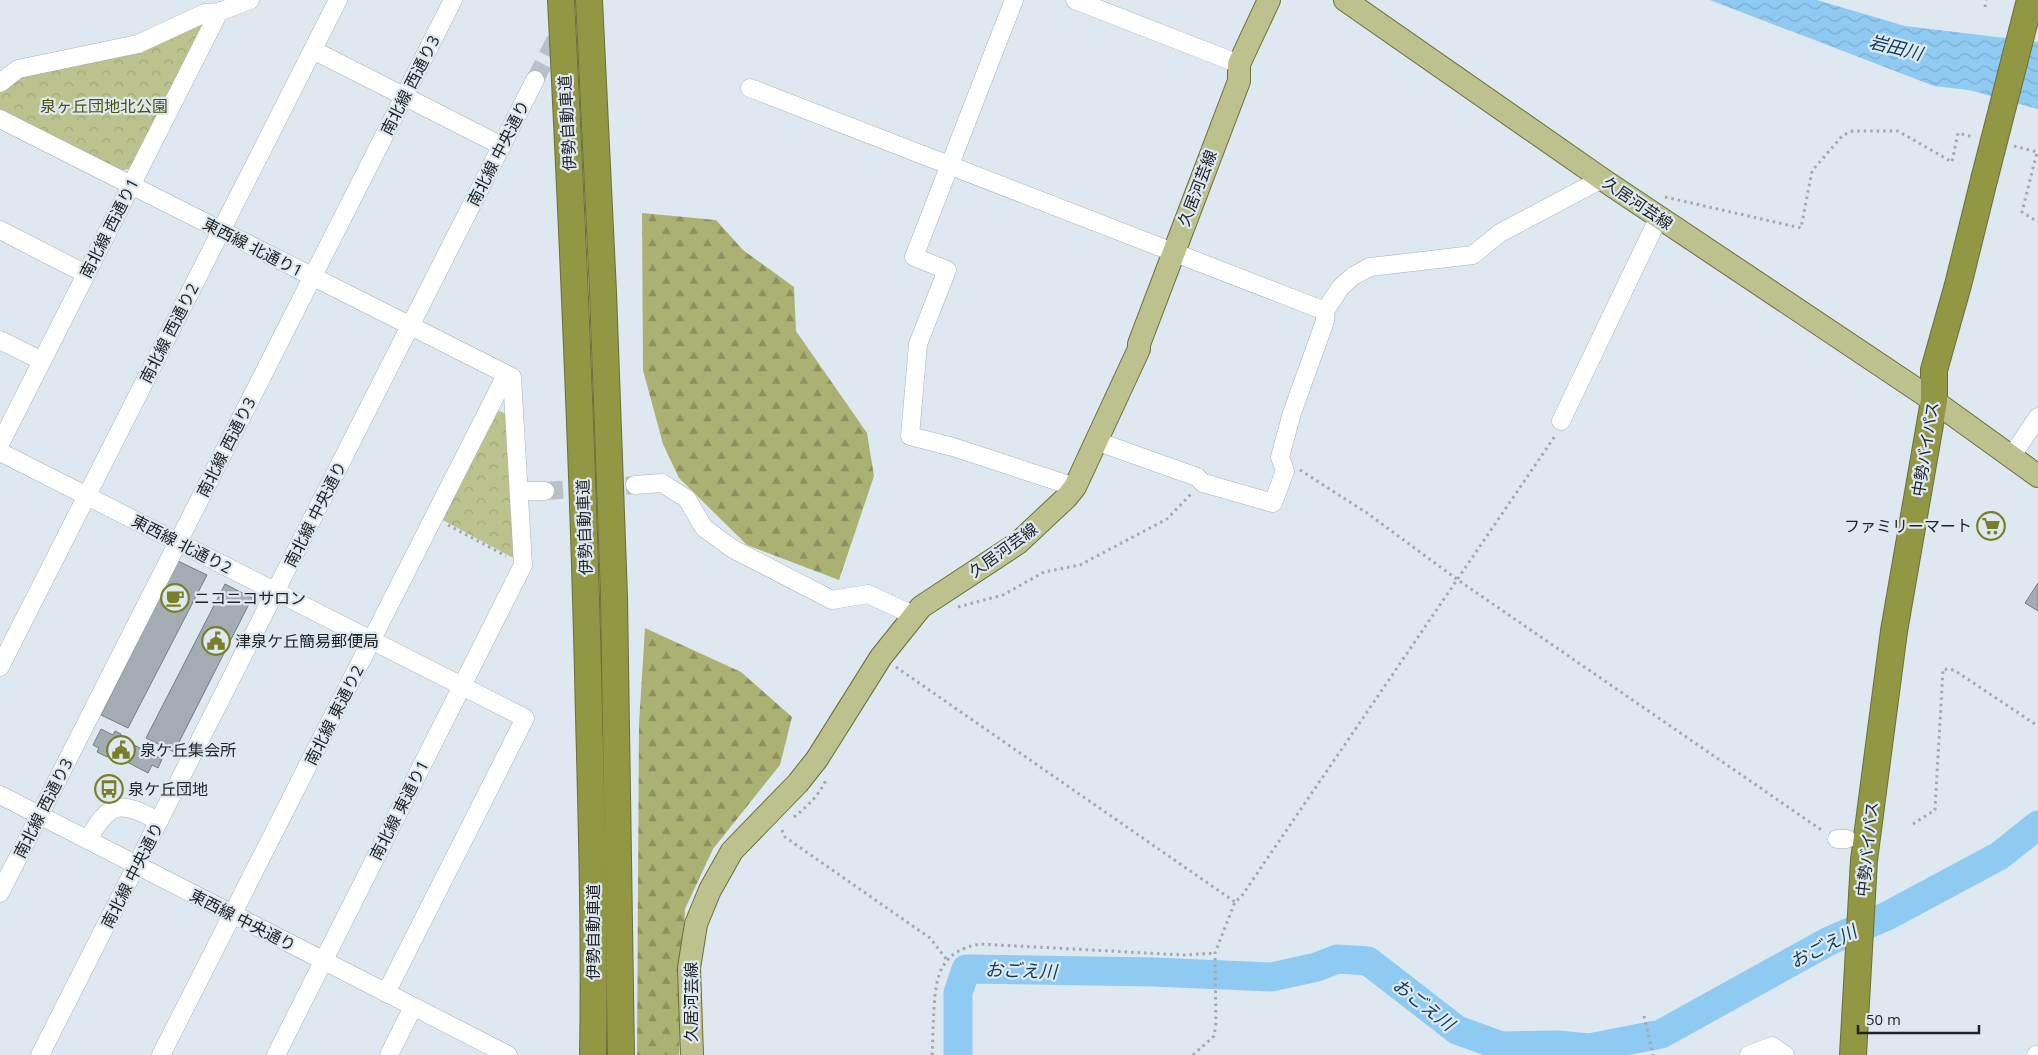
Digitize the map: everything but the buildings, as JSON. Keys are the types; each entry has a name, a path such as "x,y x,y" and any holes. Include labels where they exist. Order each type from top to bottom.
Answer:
{"highway":[{"name":"伊勢自動車道","path":"561,0 576,292 586,588 592,821 593,1049"},
{"name":"伊勢自動車道","path":"589,0 603,292 614,597 621,1049"},
{"name":"中勢バイパス","path":"1853,1055 1864,860 1894,631 1934,401 1934,370 1958,285 2030,0"}],"main road":[{"name":"久居河芸線","path":"692,1055 689,968 696,924 714,881 732,851 798,783 817,759 881,657 921,607 1018,543 1054,510 1075,487 1139,348 1172,253 1239,81 1239,64 1269,0"},
{"name":"久居河芸線","path":"1345,0 1602,179 1934,401 2038,476"}],"street":[{"path":"0,83 18,69 138,44 205,13 219,12 250,0"},
{"name":"南北線 西通り2","path":"0,667 338,0"},
{"name":"南北線 西通り3","path":"0,893 453,0"},
{"path":"1014,0 914,257 947,270 918,344 910,436 953,447 1075,487"},
{"path":"1076,0 1239,64"},
{"name":"南北線 西通り1","path":"0,444 219,12"},
{"path":"313,50 502,146"},
{"name":"南北線 中央通り","path":"40,1055 535,80"},
{"path":"750,88 1325,311"},
{"name":"東西線 北通り1","path":"0,119 506,375"},
{"path":"1096,441 1197,477 1203,483 1273,503 1285,471 1280,457 1298,394 1325,321 1325,311 1340,288 1352,276 1370,267 1473,255 1500,233 1602,179"},
{"path":"1562,421 1658,217"},
{"path":"0,230 86,274"},
{"path":"0,340 42,361"},
{"path":"506,375 512,377 523,565"},
{"name":"南北線 東通り2","path":"161,1055 506,375"},
{"path":"2012,457 2038,417"},
{"name":"東西線 北通り2","path":"0,452 525,718 386,993"},
{"path":"635,485 662,484 687,499 704,528 733,548 832,600 868,594 915,616"},
{"path":"520,491 545,491"},
{"name":"南北線 東通り1","path":"276,1055 523,565"},
{"name":"東西線 中央通り","path":"0,795 508,1055"},
{"path":"88,840 107,812 115,808 132,808 159,821"},
{"path":"389,1055 413,1007"},
{"path":"1749,1055 1772,1046 1785,1055"}],"path":[{"path":"1985,7 1986,0"},
{"path":"1636,202 1646,192 1801,228 1812,171 1843,134 1853,131 1898,131 1952,162 1958,133 1976,137"},
{"path":"2011,146 2037,152 2022,212 2038,222"},
{"path":"1193,1055 1214,1036 1216,1023 1214,992 1215,953 1235,902 1241,897 1458,580 1552,441 1562,421"},
{"path":"1280,457 1367,513 1458,580 1813,825 1842,838"},
{"path":"956,608 1003,595 1044,572 1080,565 1096,557 1152,525 1167,519 1203,483"},
{"path":"434,517 523,565"},
{"path":"890,675 898,662"},
{"path":"895,667 1235,902"},
{"path":"1913,824 1935,810 1943,669 1954,670 2038,726"},
{"path":"788,821 805,808 822,789 830,771"},
{"path":"776,832 782,830 785,826"},
{"path":"782,830 785,837 930,938 947,960"},
{"path":"932,1055 936,985 939,972 947,960 963,948 980,944 1184,955 1215,953"},
{"path":"1644,1016 1653,1055"}],"green space":[{"name":"泉ヶ丘団地北公園","path":"207,18 131,168 121,171 0,111 0,85 18,71"},
{"path":"642,213 716,220 743,250 794,287 796,331 867,433 874,476 839,580 747,545 679,478 663,444 643,370"},
{"path":"496,410 507,414 517,560 441,519"},
{"path":"645,628 741,672 792,717 780,765 713,849 685,909 679,1055 637,1055 639,724"}],"water":[{"name":"岩田川","path":"1710,0 1817,0 1905,26 2038,42 2038,109 1969,90 1934,86"}],"waterway":[{"name":"おごえ川","path":"958,1055 958,993 966,969 1154,972 1271,977 1317,967 1337,959 1368,961 1457,1030 1501,1046 1558,1045 1589,1048 1661,1034 1829,941 1887,916 1999,856 2038,825"}],"tunnel":[{"path":"535,80 576,0"},
{"path":"545,491 635,485"}],"place":[{"name":"ファミリーマート","path":"1991,526"},
{"name":"ニコニコサロン","path":"175,598"},
{"name":"津泉ケ丘簡易郵便局","path":"216,641"},
{"name":"泉ケ丘集会所","path":"121,750"},
{"name":"泉ケ丘団地","path":"109,789"}]}
